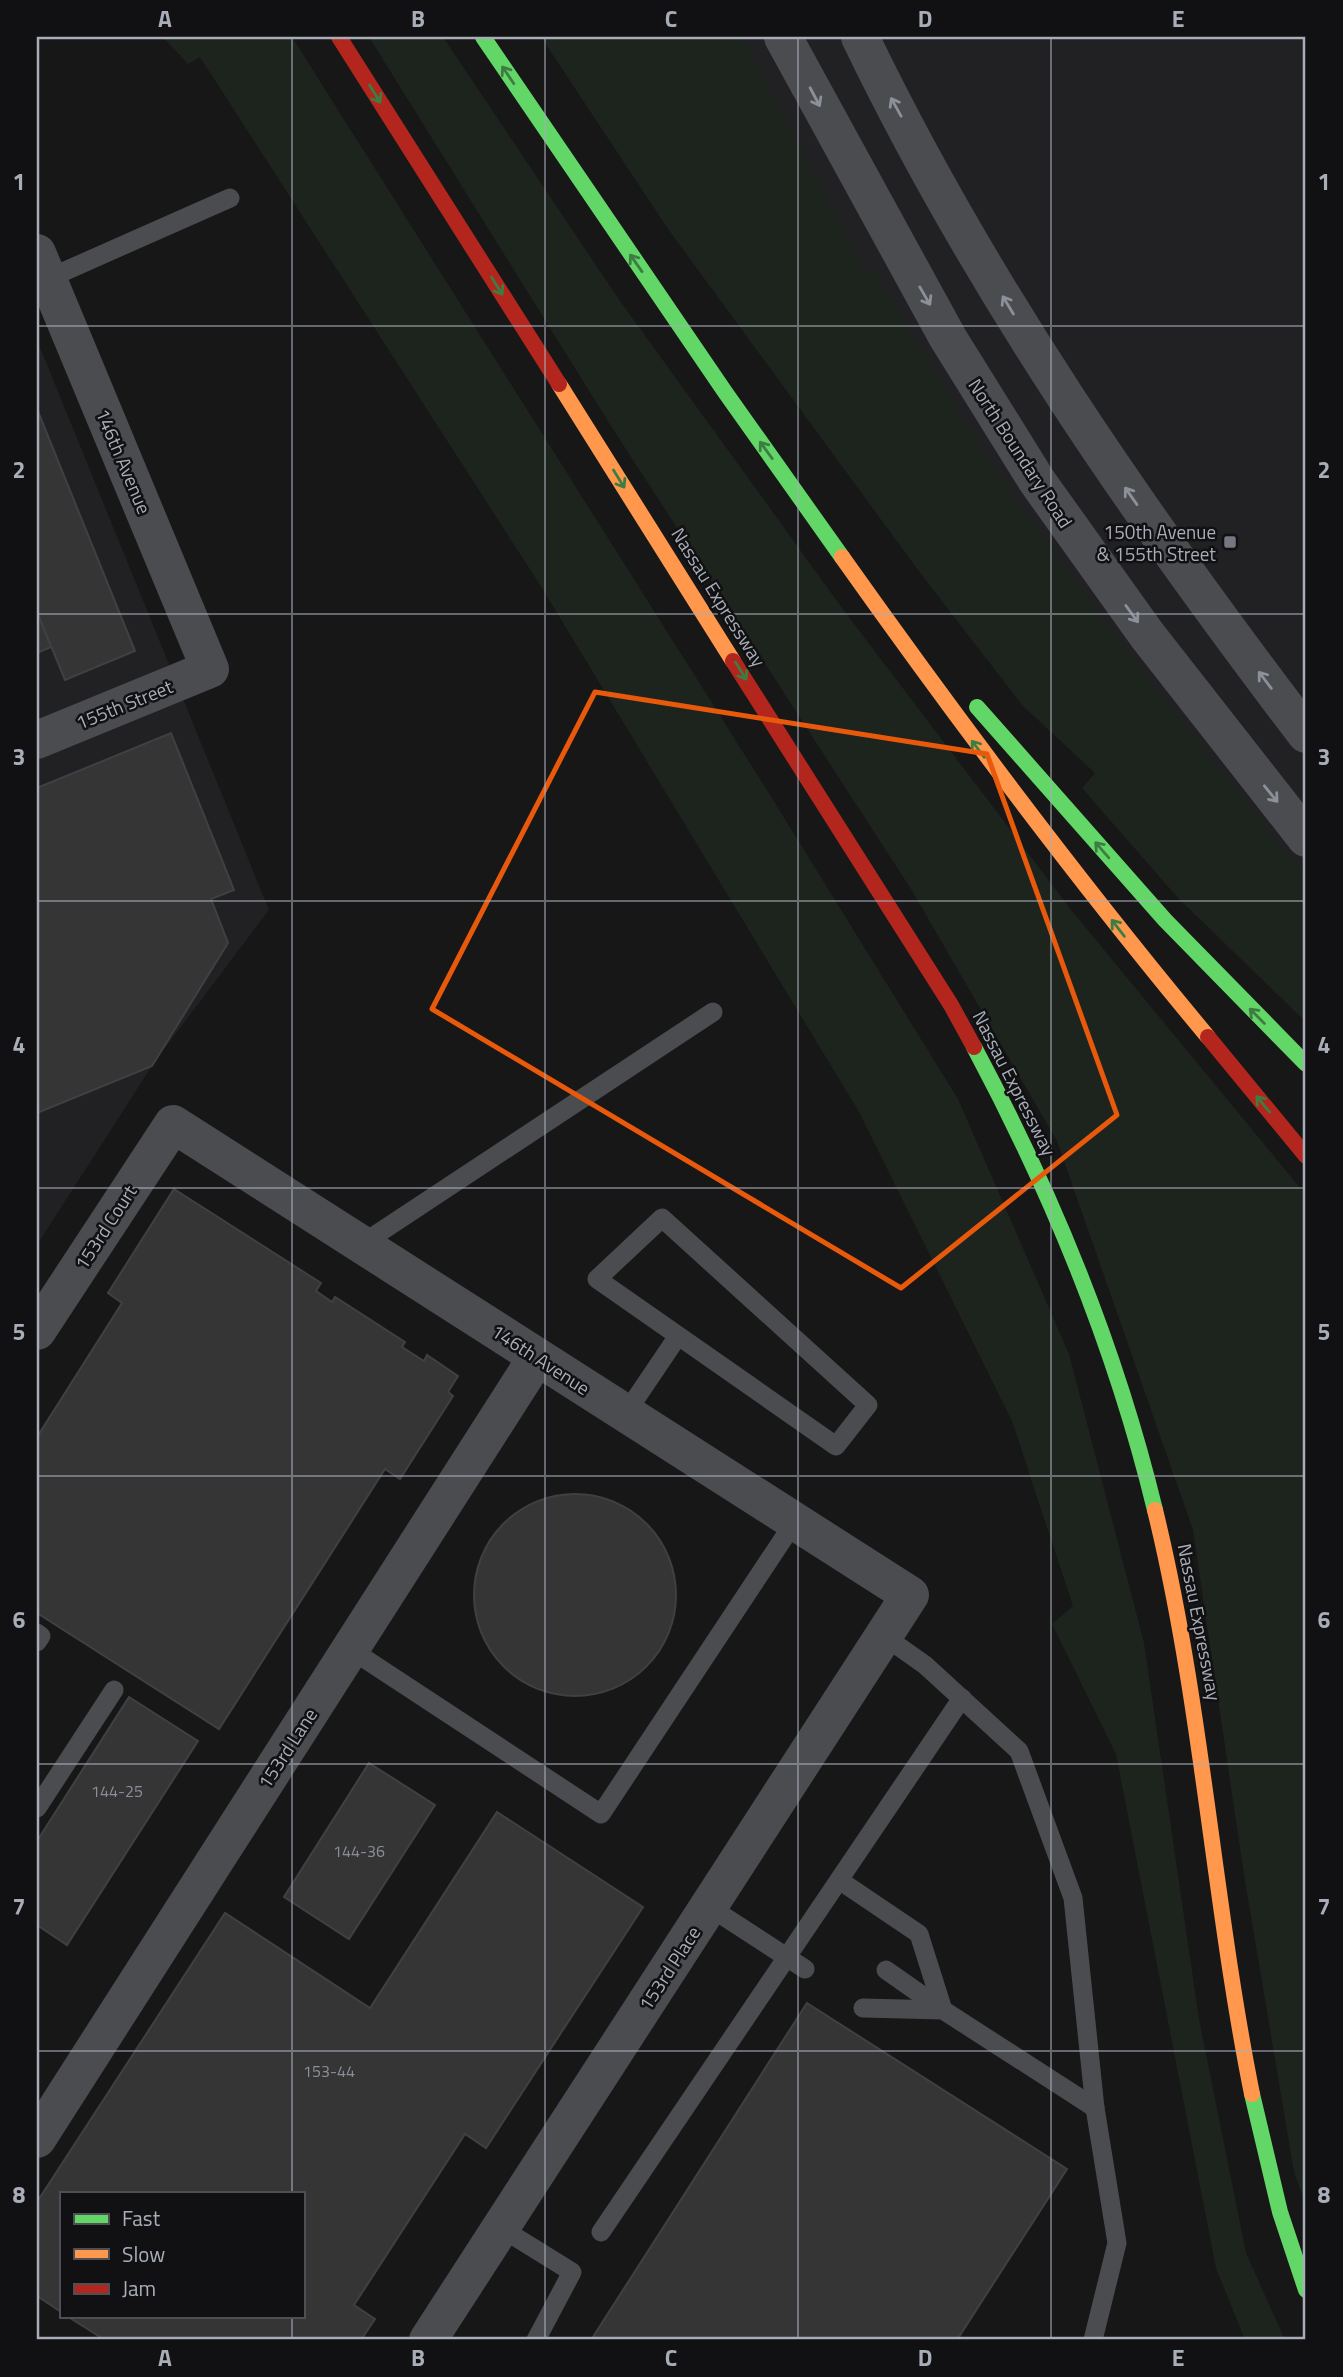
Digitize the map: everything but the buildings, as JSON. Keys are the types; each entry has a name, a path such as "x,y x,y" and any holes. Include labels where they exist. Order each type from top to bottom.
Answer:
{"highway":[{"name":"Nassau Expressway","path":"339,37 951,1005 985,1064 1051,1201 1120,1381 1157,1514 1185,1647 1240,2034 1256,2124 1274,2193 1306,2290"},
{"path":"483,37 725,392 1015,797 1134,948 1306,1156"},
{"path":"806,505 931,652"},
{"path":"967,694 1165,920 1306,1064"}],"street":[{"name":"North Boundary Road","path":"783,37 935,315 1037,481 1147,635 1306,838"},
{"path":"860,37 964,229 1059,389 1196,589 1306,734"},
{"name":"146th Avenue","path":"40,262 210,668"},
{"name":"155th Street","path":"37,740 210,668"},
{"name":"146th Avenue","path":"173,1124 910,1595"},
{"name":"153rd Court","path":"37,1331 173,1124"},
{"name":"153rd Lane","path":"37,2139 537,1357"},
{"name":"153rd Place","path":"428,2340 910,1595"}],"lane":[{"path":"40,262 230,198"},
{"path":"362,1244 713,1012"},
{"path":"662,1218 867,1405 836,1446 678,1336 597,1279 662,1218"},
{"path":"626,1413 678,1336"},
{"path":"350,1649 601,1814 795,1521"},
{"path":"37,1633 41,1636 37,1642"},
{"path":"884,1636 925,1665 1019,1751 1073,1898 1095,2108 1117,2244 1093,2340"},
{"path":"37,1808 114,1690"},
{"path":"601,2232 962,1698"},
{"path":"839,1880 919,1934 943,2010"},
{"path":"708,1906 805,1969"},
{"path":"812,1920 829,1932"},
{"path":"886,1970 1095,2108"},
{"path":"863,2008 943,2010"},
{"path":"501,2228 572,2272 536,2340"}],"highlighted area":[{"path":"595,692 987,754 1117,1115 901,1288 432,1009"}],"shaded area":[{"path":"163,37 292,37 765,787 958,1099 1069,1354 1144,1643 1199,2019 1246,2253 1285,2340 1245,2340 1216,2268 1116,1754 1052,1624 1073,1606 1012,1421 859,1112 542,588 200,57 188,64"},
{"path":"369,37 443,37 620,301 845,612 1072,911 1306,1195 1306,2205 1294,2172 1244,1875 1193,1530 1057,1141 911,889 611,426"},
{"path":"541,37 742,37 865,271 874,271 999,477 1152,684 1306,877 1306,1022 1178,898 1082,788 1095,773 1022,705 918,570 668,229"},
{"path":"601,37 1306,37 1306,967"},
{"path":"37,340 269,910 155,1061 37,1245"}],"traffic: fast":[{"path":"483,37 725,392 842,557"},
{"path":"977,707 1165,920 1306,1064"},
{"path":"974,1047 1030,1158 1079,1273 1121,1390 1155,1510"},
{"path":"1252,2094 1280,2212 1306,2290"}],"traffic: slow":[{"path":"559,384 733,661"},
{"path":"842,557 1021,801 1208,1037"},
{"path":"1155,1510 1184,1655 1227,1948 1252,2094"}],"traffic: jam":[{"path":"339,37 559,384"},
{"path":"733,661 951,1005 974,1047"},
{"path":"1208,1037 1306,1156"}],"place":[{"name":"150th Avenue & 155th Street","path":"1230,542"}]}
